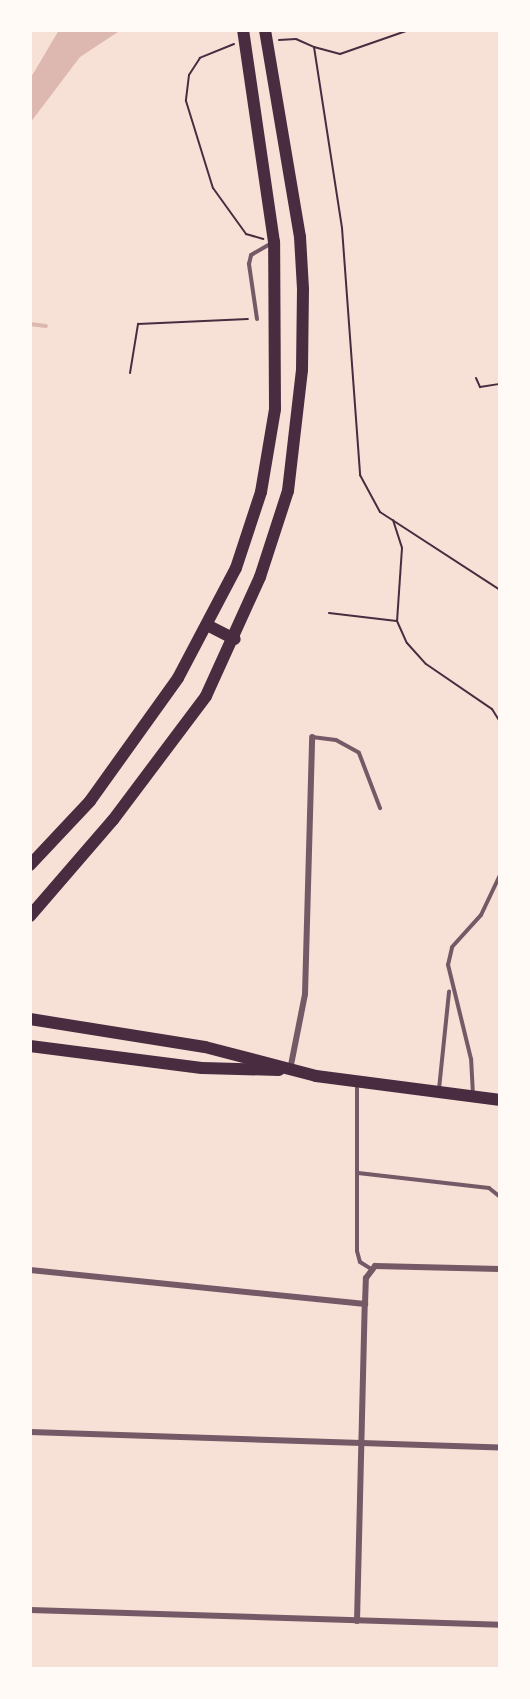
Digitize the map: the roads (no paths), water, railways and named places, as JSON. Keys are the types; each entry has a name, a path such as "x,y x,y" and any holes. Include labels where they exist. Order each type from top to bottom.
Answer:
{"main road":[{"path":"30,865 141,735 207,625 236,568 269,453 276,380 274,242 243,30"},
{"path":"30,916 113,820 206,696 235,639 274,538 294,458 304,327 300,237 270,57 269,35"},
{"path":"207,625 235,639"},
{"path":"30,1019 206,1047 290,1070 500,1100"},
{"path":"30,1046 202,1068 290,1070"}],"street":[{"path":"290,1070 305,994 312,736"},
{"path":"357,1621 365,1304 371,1269 500,1269"},
{"path":"30,1270 365,1304"},
{"path":"30,1432 500,1448"},
{"path":"30,1610 500,1625"}],"lane":[{"path":"257,319 249,264 251,255 274,242"},
{"path":"312,736 336,740 359,753 380,808"},
{"path":"439,1090 450,989 452,947 481,915 499,883 500,875"},
{"path":"450,989 470,1051 473,1095"},
{"path":"357,1081 357,1251 360,1262 371,1269"},
{"path":"358,1173 489,1188 500,1197"}],"waterway":[{"path":"30,324 46,326"}]}
